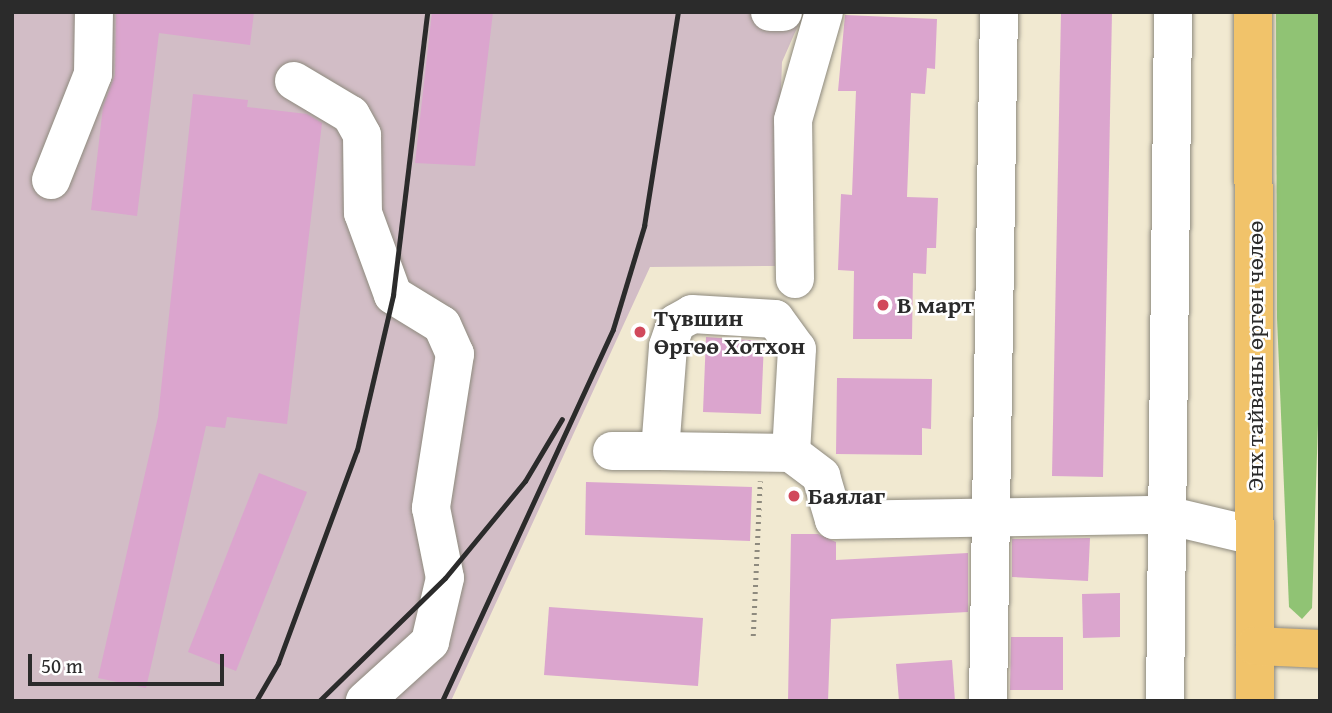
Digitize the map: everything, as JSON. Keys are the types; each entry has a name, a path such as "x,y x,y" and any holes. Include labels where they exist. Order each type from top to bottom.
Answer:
{"highway":[{"name":"Энх тайваны өргөн чөлөө","path":"1253,12 1255,701"},
{"path":"1255,646 1320,649"}],"street":[{"path":"51,180 93,74 94,12"},
{"path":"770,12 783,12"},
{"path":"795,279 793,120 824,12"},
{"path":"988,701 999,12"},
{"path":"1165,701 1173,12"},
{"path":"294,81 351,115 362,135 363,213 393,295 442,325 455,354 431,508 444,578 430,642 365,701"},
{"path":"660,451 668,346 676,323 692,314 754,314 775,319 797,349 776,453"},
{"path":"612,451 776,453 821,476 834,520 1166,516 1255,536"}],"path":[{"path":"753,636 776,453"}],"shaded area":[{"path":"12,12 804,12 782,62 775,266 650,267 451,701 12,701"}],"green space":[{"path":"1276,12 1320,12 1320,362 1312,608 1302,619 1289,607 1277,318"}],"building":[{"path":"116,12 254,12 250,45 159,33 137,216 91,210 103,107 115,75"},
{"path":"432,12 493,12 475,166 415,163"},
{"path":"1061,12 1112,12 1103,477 1052,476"},
{"path":"845,15 937,19 935,69 927,68 925,94 911,93 907,197 938,198 936,248 927,248 926,274 913,273 912,339 853,339 854,271 838,270 841,194 852,195 856,91 838,91"},
{"path":"193,94 248,100 247,107 307,114 322,123 287,424 227,417 225,428 206,426 146,688 98,678 158,417"},
{"path":"706,337 764,341 761,414 703,412"},
{"path":"837,378 932,379 931,429 922,428 922,455 836,454"},
{"path":"259,473 307,492 236,671 188,652"},
{"path":"586,482 752,487 750,541 585,535"},
{"path":"791,534 818,534 836,542 836,560 968,553 968,612 831,619 828,701 788,701"},
{"path":"1090,538 1088,581 1012,577 1012,539"},
{"path":"1120,593 1120,637 1083,638 1082,594"},
{"path":"549,607 703,618 698,686 544,675"},
{"path":"1011,637 1063,637 1063,690 1010,690"},
{"path":"952,660 955,701 899,701 896,664"}],"railway":[{"path":"256,701 278,663 357,450 393,295 427,12"},
{"path":"442,701 613,329 644,226 678,12"},
{"path":"319,701 445,578 525,481 562,419"}],"place":[{"name":"В март","path":"883,305"},
{"name":"Түвшин Өргөө Хотхон","path":"640,332"},
{"name":"Баялаг","path":"794,496"}]}
